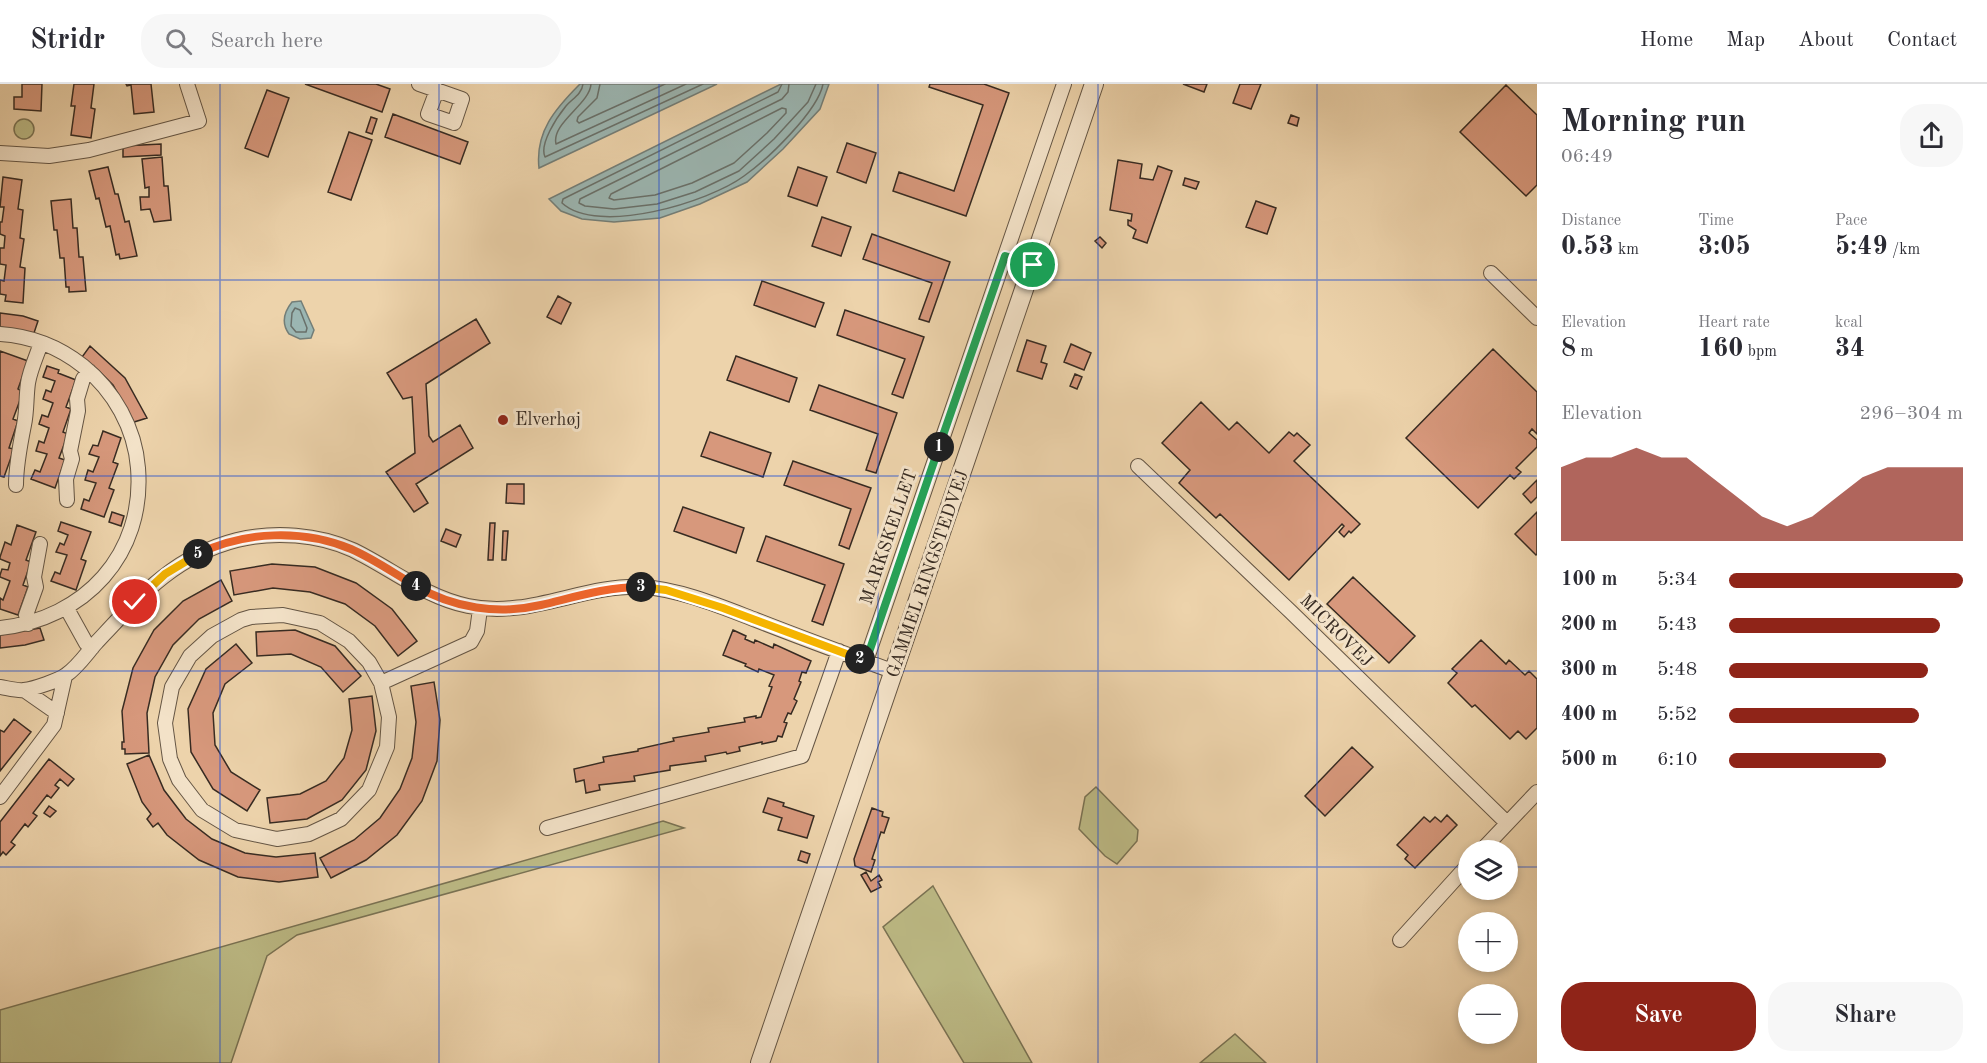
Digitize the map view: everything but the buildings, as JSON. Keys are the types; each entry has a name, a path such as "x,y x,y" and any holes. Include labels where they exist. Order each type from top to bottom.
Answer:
{"street":[{"path":"0,153 49,156 88,150 199,121 187,84"},
{"path":"419,84 436,90"},
{"name":"MARKSKELLET","path":"866,661 1064,84"},
{"name":"GAMMEL RINGSTEDVEJ","path":"760,1063 1095,84"},
{"path":"1005,256 1033,265"},
{"path":"1491,273 1537,318"},
{"path":"0,334 41,342 66,354 89,371 110,393 131,434 137,461 138,499 133,525 115,563 89,591 52,615 28,624 0,628"},
{"path":"16,485 16,469 21,451 20,441 29,393 28,383 41,342"},
{"path":"67,500 66,479 72,459 70,451 78,411 77,399 83,379 89,371"},
{"name":"MICROVEJ","path":"1138,466 1507,823"},
{"path":"0,687 24,690 65,676 146,590 183,562 211,548 238,540 295,536 352,549 437,597 480,609 528,608 618,587 666,590 723,608 895,672"},
{"path":"28,624 26,615 36,587 34,577 40,544"},
{"path":"66,607 92,648"},
{"path":"381,683 471,642 477,631 480,609"},
{"path":"283,615 320,623 349,640 369,662 381,683 389,717 387,747 369,790 341,819 309,834 277,839 235,830 202,810 179,780 170,759 165,723 172,687 190,656 212,636 241,620 283,615"},
{"path":"547,828 802,756 839,651"},
{"path":"0,797 51,731 65,676"},
{"path":"24,690 57,713"},
{"path":"1491,840 1537,792"},
{"path":"1400,940 1458,876"}],"shaded area":[{"path":"24,119 31,122 34,129 31,136 24,139 17,136 14,129 17,122"},
{"path":"1096,787 1138,830 1137,841 1117,864 1105,856 1079,829 1085,797"},
{"path":"663,821 684,828 297,935 267,956 231,1063 0,1063 0,1010"},
{"path":"933,886 1032,1063 964,1063 883,927"},
{"path":"1235,1034 1266,1063 1200,1063"}],"water":[{"path":"580,84 717,84 539,168 540,143 544,132 555,112"},
{"path":"781,84 829,84 820,109 783,149 747,182 700,204 660,218 614,222 582,219 561,211 549,199"},
{"path":"301,301 314,330 311,338 300,339 289,334 285,326 284,318 289,306 292,302"}],"place":[{"name":"Elverhøj","path":"503,420"}],"route":[{"path":"135,602 173,568 211,548 248,538 295,536 322,540 352,549 423,590 465,606 480,609 528,608 618,587 666,590 723,608 866,661 1005,256 1033,265"}]}
